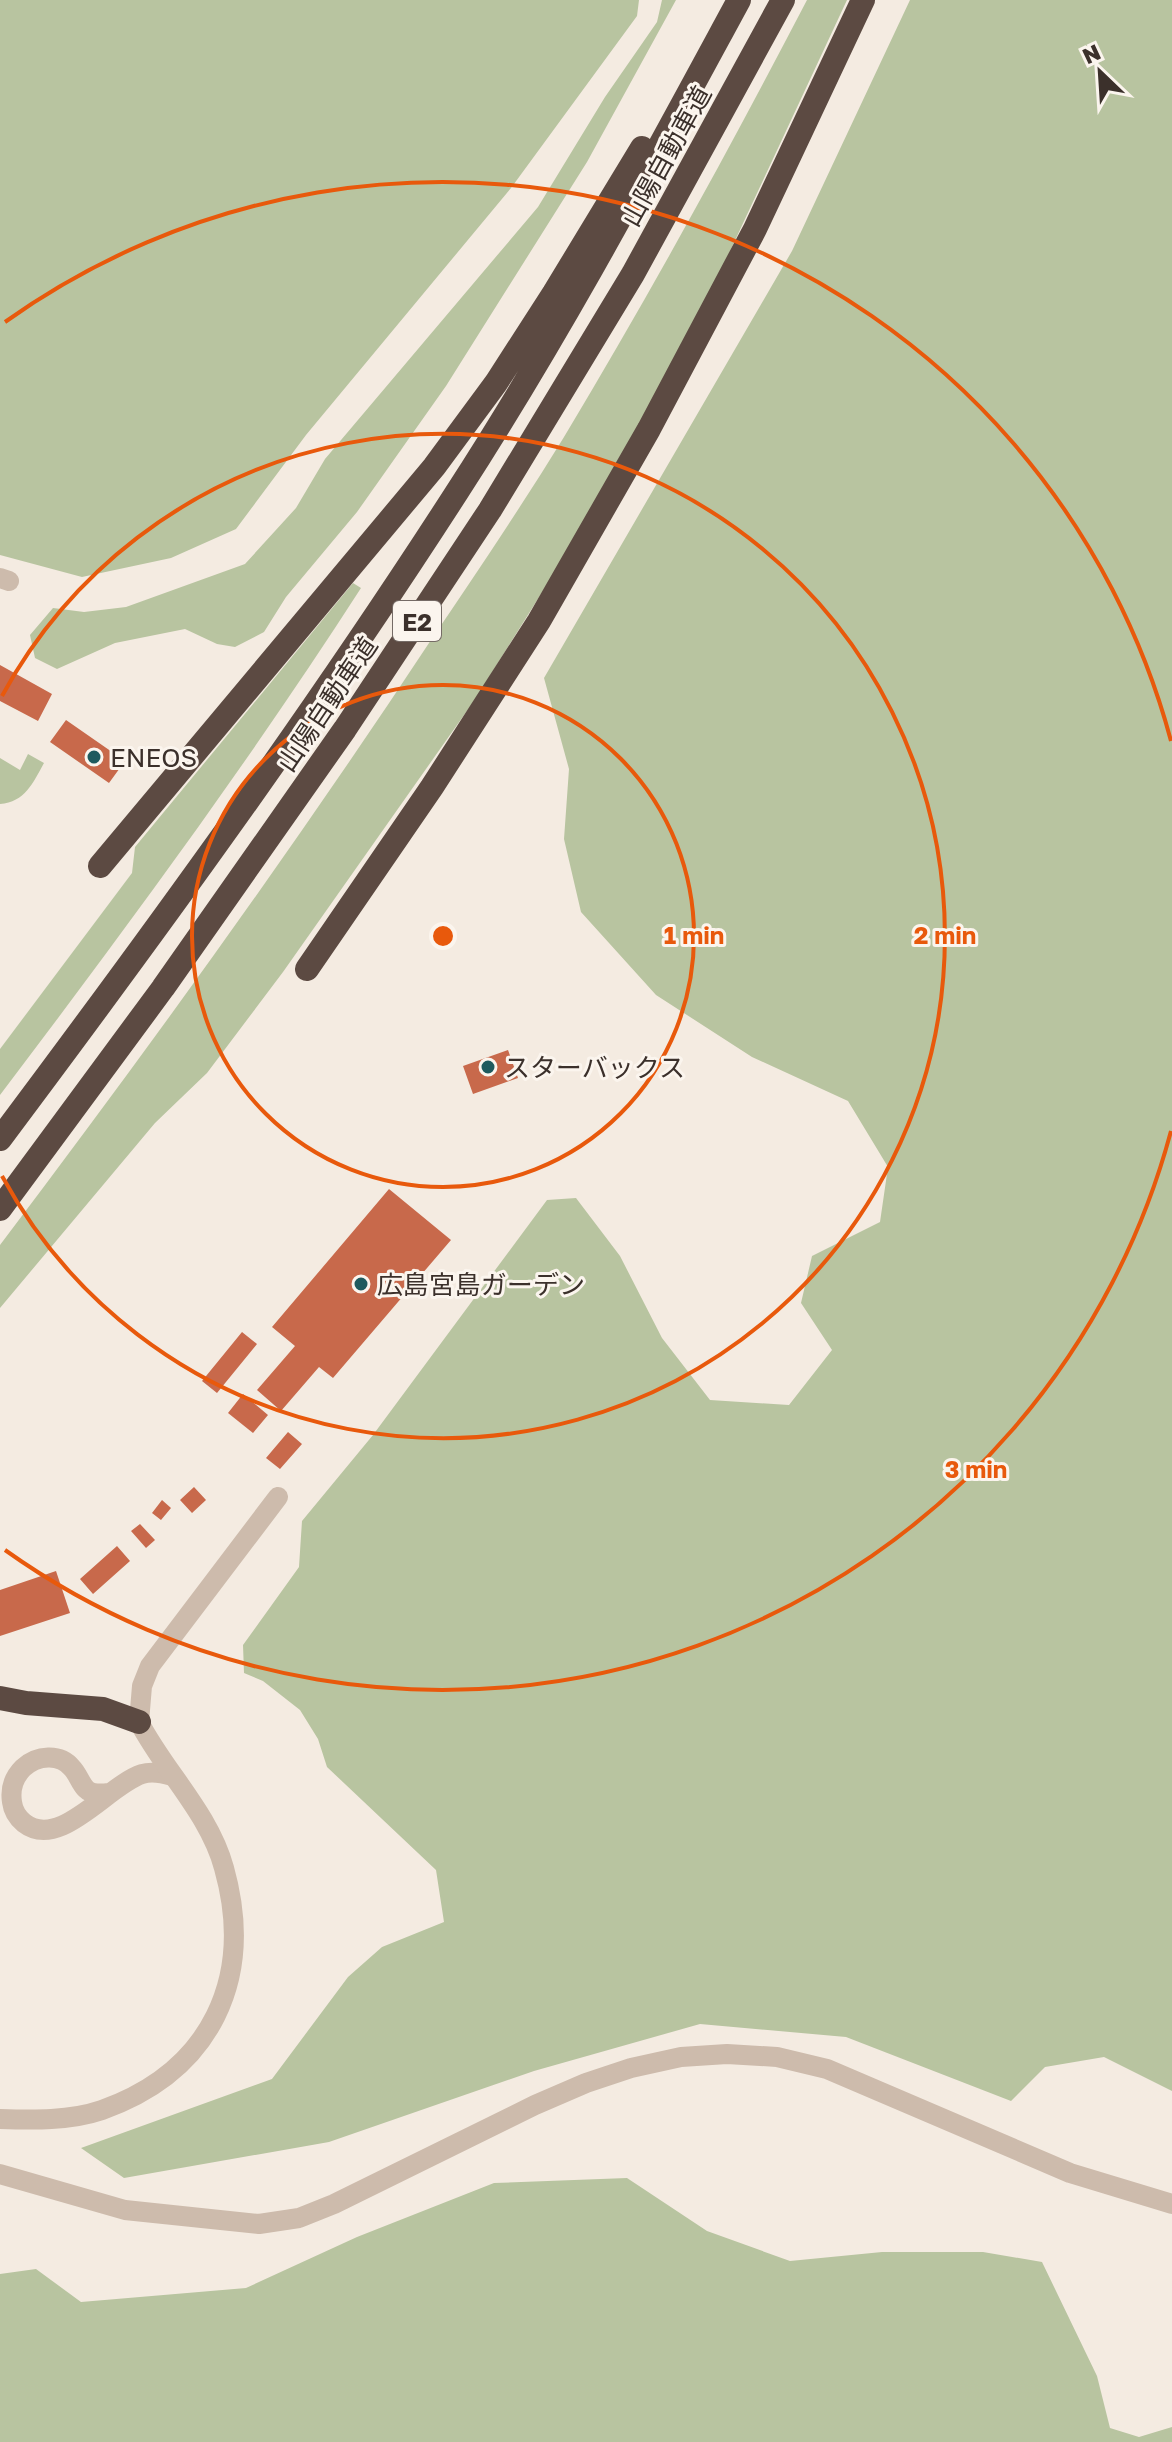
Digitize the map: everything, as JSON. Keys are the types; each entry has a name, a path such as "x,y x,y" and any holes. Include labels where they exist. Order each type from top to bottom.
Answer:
{"highway":[{"path":"100,866 434,467 479,407 554,293 686,74 739,0"},
{"name":"山陽自動車道","path":"0,1139 313,711 459,489 599,259 739,0"},
{"name":"山陽自動車道","path":"0,1209 163,988 345,729 482,523 633,274 783,0"},
{"path":"307,969 440,774 539,621 649,429 755,229 863,0"},
{"path":"0,1698 103,1709 139,1722"},
{"path":"0,1710 104,1716 139,1722"}],"street":[{"path":"0,2119 48,2120 100,2111 143,2092 176,2070 201,2043 219,2010 230,1973 235,1930 224,1867 211,1833 139,1722 142,1686 150,1666 278,1497"},
{"path":"109,1793 95,1794 86,1790 72,1767 52,1757 38,1759 25,1766 14,1779 11,1794 13,1808 20,1820 32,1829 49,1831 66,1825 109,1793 144,1773 172,1776"},
{"path":"0,2174 125,2210 259,2224 299,2218 586,2083 631,2068 681,2057 727,2054 777,2057 827,2069 1070,2173 1172,2204"}],"green space":[{"path":"0,0 639,0 637,16 511,188 306,435 236,529 171,558 82,577 0,555"},
{"path":"662,0 676,0 587,162 446,386 357,512 286,597 264,632 235,647 217,644 185,629 115,643 57,669 35,658 30,635 53,608 84,612 126,607 245,564 296,508 325,459 538,207 605,97 657,22"},
{"path":"807,0 847,0 724,264 650,405 564,557 476,698 283,972 207,1073 155,1123 0,1308 0,1245 273,872 515,515 658,275"},
{"path":"910,0 1172,0 1172,2091 1104,2057 1045,2067 1011,2101 846,2037 700,2024 534,2071 329,2142 124,2178 81,2148 272,2079 348,1977 382,1947 444,1922 436,1870 327,1767 318,1739 300,1710 263,1681 244,1673 243,1645 299,1567 302,1521 373,1435 547,1200 576,1198 620,1256 662,1338 710,1400 789,1405 832,1350 801,1303 812,1256 880,1222 888,1167 848,1101 752,1057 656,995 581,912 564,839 569,769 544,678 792,251"},
{"path":"353,583 361,588 231,781 0,1095 0,1049 132,873 135,847"},
{"path":"28,754 44,763 36,778 16,800 0,804 0,758 20,770"},
{"path":"627,2178 707,2231 790,2261 882,2252 983,2252 1042,2262 1097,2376 1110,2428 1139,2437 1172,2427 1172,2442 0,2442 0,2274 36,2269 81,2302 246,2288 357,2237 494,2183"}],"building":[{"path":"0,665 52,694 38,721 0,701"},
{"path":"66,720 125,761 109,783 50,742"},
{"path":"508,1050 518,1078 473,1094 463,1066"},
{"name":"広島宮島ガーデン","path":"389,1189 451,1240 333,1378 319,1367 281,1411 257,1390 295,1346 272,1327"},
{"path":"242,1332 257,1344 217,1393 202,1381"},
{"path":"243,1394 268,1415 253,1433 228,1413"},
{"path":"288,1432 302,1444 280,1469 266,1458"},
{"path":"194,1487 206,1500 192,1513 180,1500"},
{"path":"162,1500 171,1508 161,1520 152,1513"},
{"path":"140,1524 155,1540 146,1548 131,1531"},
{"path":"117,1546 130,1561 93,1594 80,1579"},
{"path":"56,1571 70,1613 0,1636 0,1590"}],"place":[{"name":"ENEOS","path":"94,757"},
{"name":"スターバックス","path":"488,1067"},
{"name":"広島宮島ガーデン","path":"361,1284"}]}
